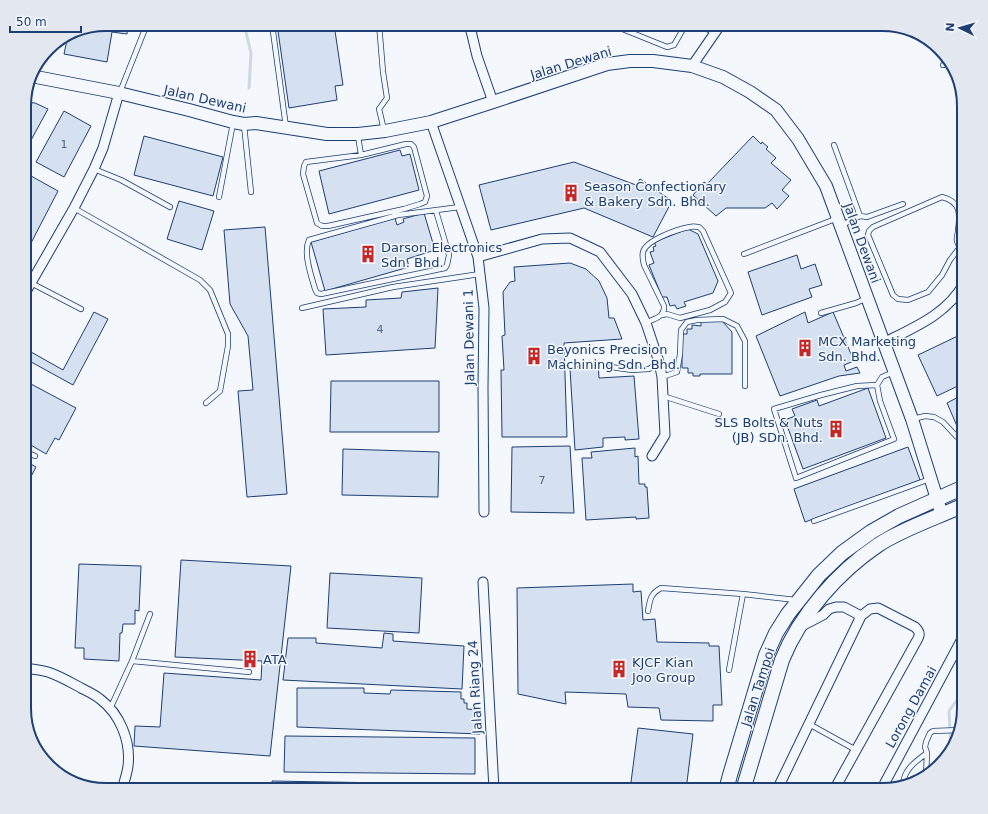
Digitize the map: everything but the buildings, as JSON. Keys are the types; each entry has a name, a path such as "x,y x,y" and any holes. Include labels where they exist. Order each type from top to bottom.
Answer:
{"main road":[{"name":"Jalan Tampoi","path":"728,783 766,655 776,633 799,600 819,575 842,552 871,532 899,516 957,490"},
{"name":"Jalan Tampoi","path":"745,783 788,644 815,604 832,584 853,564 879,544 907,529 957,509"},
{"path":"725,783 730,775"}],"street":[{"path":"471,31 477,56 493,102"},
{"path":"692,66 714,33"},
{"name":"Jalan Dewani","path":"37,77 119,93 239,123 256,123 327,134 358,134 384,131 431,122 608,64 630,61 653,61 692,66 723,77 750,92 776,110 798,139 826,186 912,419 942,515"},
{"path":"31,283 74,208 94,169 103,148 119,93"},
{"name":"Jalan Dewani 1","path":"431,122 478,257 484,308 484,512"},
{"path":"478,257 542,239 570,238 600,252 632,294 646,323 659,362 662,376 665,435 652,456"},
{"path":"883,343 924,322 943,309 957,294"},
{"name":"Jalan Riang 24","path":"483,582 494,783"},
{"path":"799,628 823,615 829,609 836,607 844,607 861,616"},
{"path":"780,783 861,616 870,609 878,608 915,626 919,630 920,635 838,783"},
{"name":"Lorong Damai","path":"885,783 957,648"},
{"path":"31,669 48,672 65,678 99,698 119,720 128,750 128,766 124,783"}],"lane":[{"path":"119,93 143,31"},
{"path":"273,31 286,128"},
{"path":"380,31 387,98 379,109 384,131"},
{"path":"627,31 667,47 674,45 682,31"},
{"path":"710,31 714,33"},
{"path":"239,123 251,192"},
{"path":"219,197 239,123"},
{"path":"358,134 361,155"},
{"path":"411,144 414,147 427,196 425,202 404,209 328,226 322,226 317,223 303,174 306,162 361,155 411,144"},
{"path":"834,145 860,216"},
{"path":"94,169 121,180 170,207"},
{"path":"957,206 948,198 942,197 873,227 868,236 893,295 898,299 908,300 928,292 942,275 950,260 957,253"},
{"path":"744,254 839,222 860,216 867,217 903,204"},
{"path":"436,211 449,255 445,268 320,294 317,293 306,252 309,240 398,215 460,207"},
{"path":"74,208 200,280 210,290 228,334 228,346 220,391 206,403"},
{"path":"646,323 662,315 667,314 680,318 710,310 725,302 731,293 703,231 699,227 691,227 668,234 648,244 643,252 644,265 664,306 662,315"},
{"path":"302,308 393,287 480,274"},
{"path":"31,283 81,309"},
{"path":"821,313 856,304 867,298"},
{"path":"662,376 677,372 680,354 681,330 687,322 723,319 737,326 745,341 745,386"},
{"path":"611,368 632,370 649,369 659,362"},
{"path":"877,385 857,386 774,409 796,478 894,439 880,400 877,385 882,377 894,372"},
{"path":"663,396 719,414"},
{"path":"912,419 925,416 934,417 943,422 957,437"},
{"path":"31,454 35,456"},
{"path":"814,521 931,479"},
{"path":"648,611 651,597 661,588 799,600"},
{"path":"729,670 743,594"},
{"path":"110,709 132,661 150,614"},
{"path":"132,661 250,672"},
{"path":"809,724 856,750"},
{"path":"926,768 927,753 925,747 930,732 953,730"},
{"path":"904,779 907,771 916,761 927,753"}],"waterway":[{"path":"246,31 251,53 249,88"},
{"path":"950,738 949,711 957,700"}],"place":[{"name":"Season Confectionary & Bakery Sdn. Bhd.","path":"571,193"},
{"name":"Darson Electronics Sdn. Bhd.","path":"368,254"},
{"name":"MCX Marketing Sdn. Bhd.","path":"805,348"},
{"name":"Beyonics Precision Machining Sdn. Bhd.","path":"534,356"},
{"name":"SLS Bolts & Nuts (JB) SDn. Bhd.","path":"836,429"},
{"name":"ATA","path":"250,659"},
{"name":"KJCF Kian Joo Group","path":"619,669"}]}
